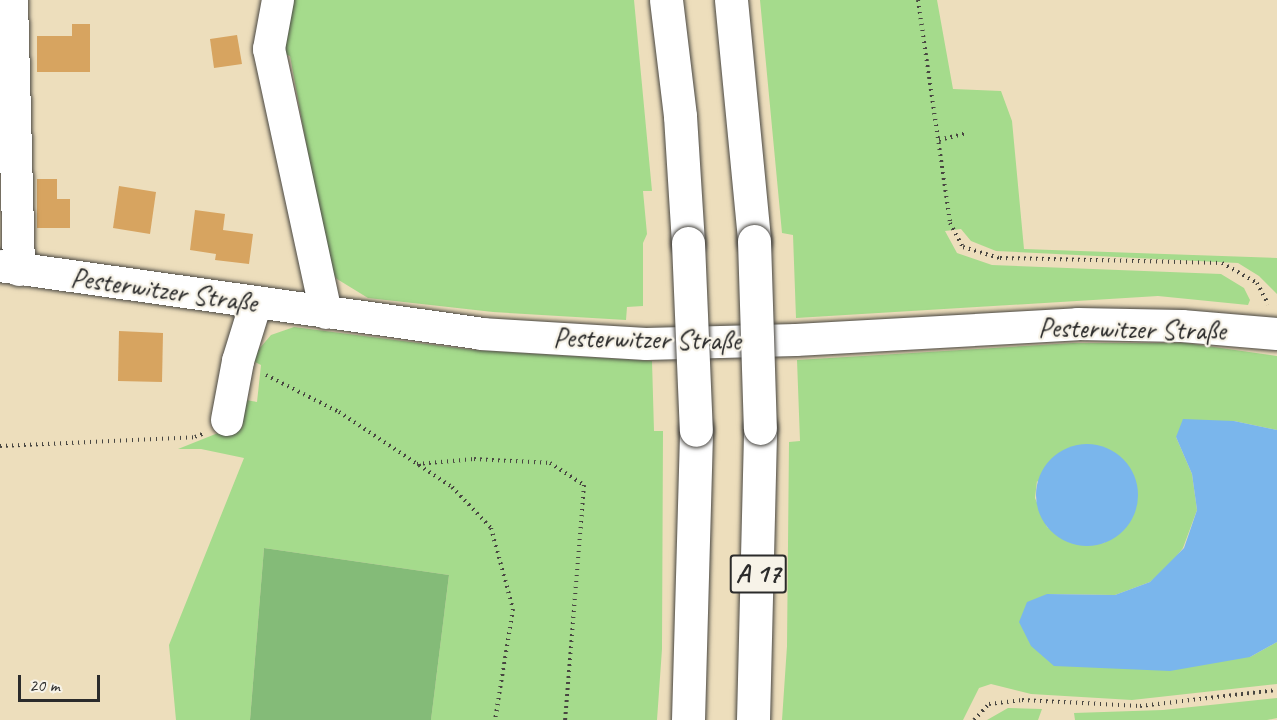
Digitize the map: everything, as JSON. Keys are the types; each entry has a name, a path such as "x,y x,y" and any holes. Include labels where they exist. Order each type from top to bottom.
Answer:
{"highway":[{"name":"A 17","path":"666,0 680,116 696,430 688,720"},
{"name":"A 17","path":"731,0 754,241 760,428 753,720"}],"street":[{"path":"10,268 12,0"},
{"path":"278,0 269,50 326,313"},
{"name":"Pesterwitzer Straße","path":"10,268 481,333 646,344 796,340 1078,324 1182,326 1274,334"},
{"path":"227,420 238,361 256,303"}],"path":[{"path":"918,0 950,223 963,248 1000,258 1222,263 1257,283 1269,306 1274,334"},
{"path":"939,140 967,133"},
{"path":"238,361 339,412 452,487 491,528 513,609 495,720"},
{"path":"0,446 195,437 227,420"},
{"path":"417,464 474,459 550,463 584,484 565,720"},
{"path":"974,720 989,704 1022,700 1140,706 1277,690"}],"green space":[{"path":"288,0 634,0 652,191 643,191 647,234 643,243 643,306 627,307 626,320 493,312 368,298 337,279 329,268 290,56 279,52"},
{"path":"760,0 937,0 953,89 1001,91 1012,121 1024,249 1277,258 1277,294 1259,276 1238,263 996,251 971,241 961,229 945,231 957,253 992,265 1221,274 1244,288 1250,300 1248,305 1158,296 796,318 793,235 782,233"},
{"path":"294,327 473,350 652,361 654,431 663,431 662,649 657,720 431,720 449,575 264,548 250,720 176,720 169,645 244,458 201,449 178,449 233,427 242,428 246,400 257,402 261,365 251,360 271,335"},
{"path":"1073,343 1186,343 1277,356 1277,430 1234,421 1176,437 1192,474 1197,510 1183,548 1168,567 1150,582 1115,595 1046,594 1250,657 1277,642 1277,684 1132,700 1031,694 991,684 979,688 963,720 782,720 787,646 789,442 800,441 797,360","holes":["1037,481 1105,543 1074,544 1047,527 1035,498"]},
{"path":"264,548 449,575 431,720 250,720"},
{"path":"1277,698 1277,718 1267,720 1075,720 1074,713 1163,710"},
{"path":"1008,708 1042,709 1038,720 987,720"}],"water":[{"path":"1183,419 1234,421 1277,430 1277,642 1250,657 1170,671 1054,666 1031,646 1019,622 1027,602 1047,594 1115,595 1150,582 1184,548 1197,510 1192,474 1176,437"},
{"path":"1087,444 1106,448 1123,459 1134,476 1138,495 1134,514 1123,531 1106,542 1087,546 1068,542 1051,531 1040,514 1036,495 1040,476 1051,459 1068,448"}],"building":[{"path":"72,24 90,24 90,72 37,72 37,36 72,36"},
{"path":"237,35 242,64 214,68 210,39"},
{"path":"37,179 57,179 57,199 70,199 70,228 37,228"},
{"path":"119,186 156,192 150,234 113,228"},
{"path":"195,210 225,214 223,230 253,234 249,264 215,260 216,254 190,250"},
{"path":"119,331 163,333 162,382 118,381"}]}
